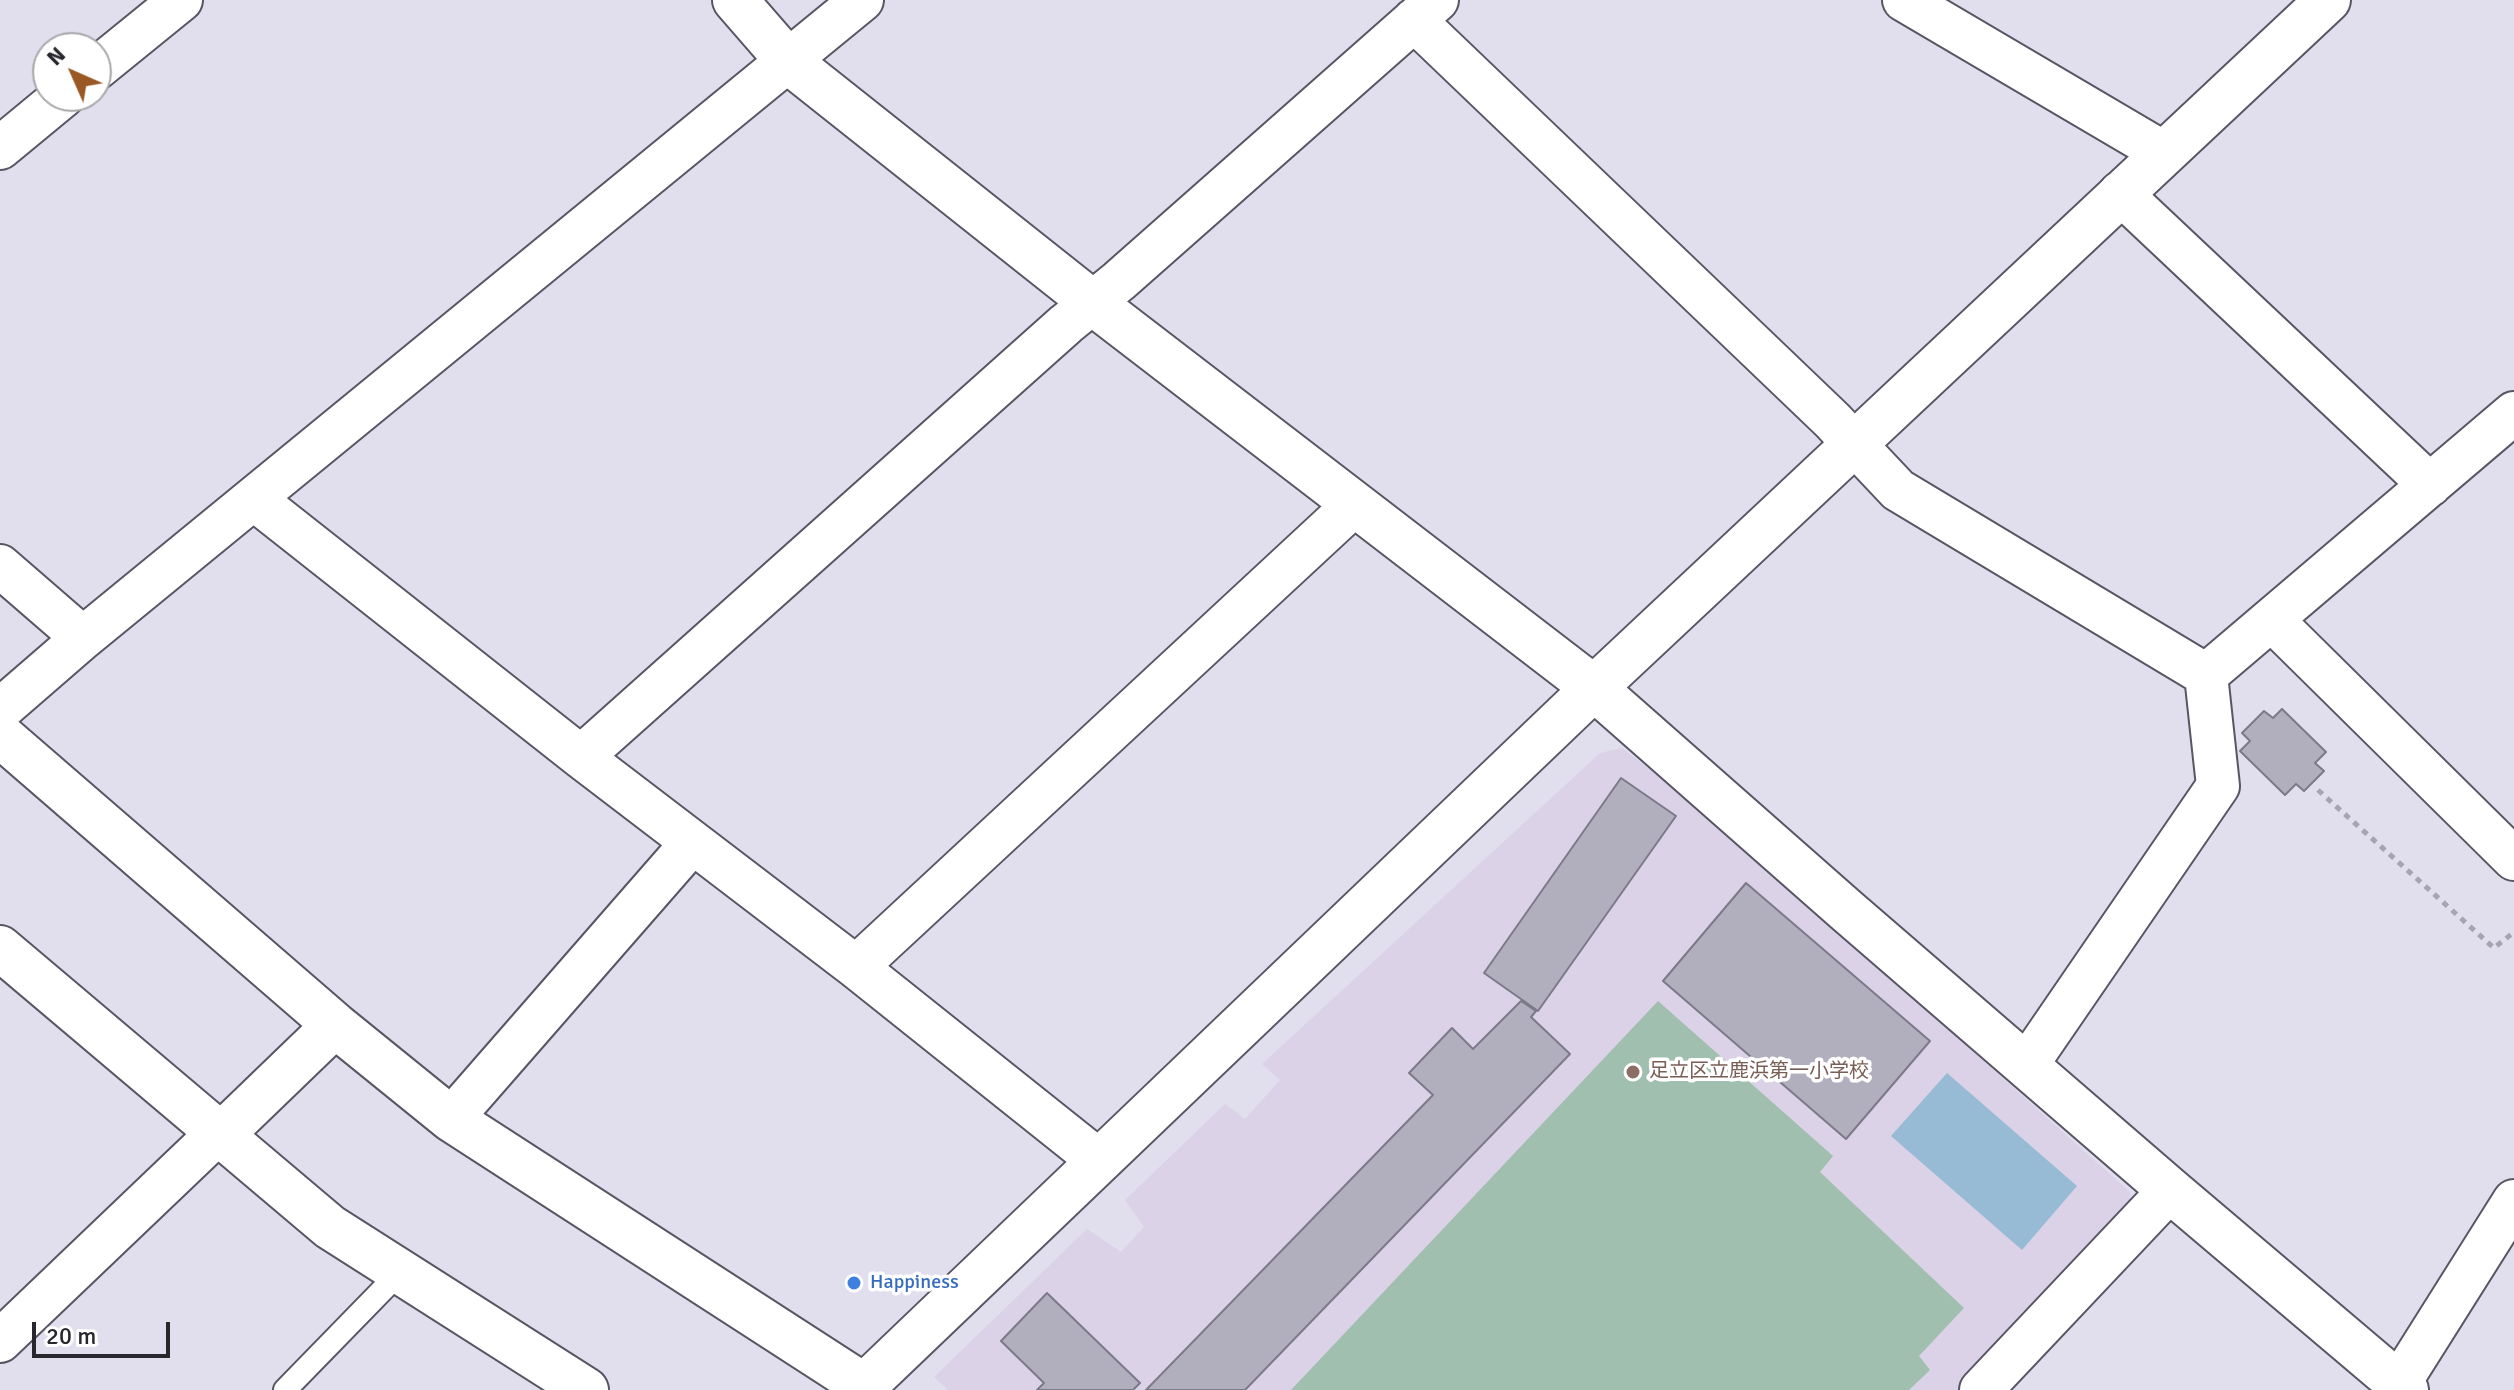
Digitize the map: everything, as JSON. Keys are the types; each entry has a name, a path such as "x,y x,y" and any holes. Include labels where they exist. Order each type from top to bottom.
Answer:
{"street":[{"path":"112,56 181,0"},
{"path":"735,0 788,61 1093,303 1594,688 2400,1388 2514,1201"},
{"path":"0,710 83,638 862,0"},
{"path":"1904,0 2164,153"},
{"path":"0,735 335,1025 451,1119 865,1389 1098,1160 1594,688 2328,0"},
{"path":"581,757 1426,10 1898,490 2206,675"},
{"path":"0,148 44,112"},
{"path":"2120,193 2430,485"},
{"path":"2206,675 2514,413"},
{"path":"254,499 581,757 856,967 1098,1160"},
{"path":"856,967 1354,505"},
{"path":"0,566 83,638"},
{"path":"2272,620 2514,859"},
{"path":"2026,1066 2218,786 2206,675"},
{"path":"451,1119 692,843"},
{"path":"0,948 330,1227 586,1390"},
{"path":"0,1341 335,1025"},
{"path":"1981,1390 2170,1190"}],"lane":[{"path":"285,1390 401,1271"}],"path":[{"path":"2318,790 2494,948 2514,932"}],"shaded area":[{"name":"足立区立鹿浜第一小学校","path":"1622,748 1696,804 2130,1192 2131,1210 1961,1390 948,1390 934,1377 1087,1229 1121,1252 1144,1227 1125,1200 1225,1104 1245,1119 1280,1080 1262,1064 1600,753"}],"green space":[{"path":"1658,1001 1833,1156 1820,1172 1964,1308 1919,1356 1930,1370 1909,1390 1291,1390"}],"water":[{"path":"1947,1073 2077,1186 2022,1250 1891,1136"}],"building":[{"path":"2282,709 2326,752 2315,763 2324,771 2304,791 2296,784 2285,795 2240,751 2250,741 2242,733 2264,711 2273,718"},
{"path":"1621,778 1676,816 1538,1011 1484,973"},
{"path":"1746,883 1930,1041 1846,1139 1663,981"},
{"path":"1521,1001 1536,1011 1531,1017 1570,1054 1245,1390 1146,1390 1433,1095 1409,1073 1452,1028 1473,1049"},
{"path":"1047,1293 1140,1383 1133,1390 1037,1390 1044,1383 1001,1341"}],"place":[{"name":"足立区立鹿浜第一小学校","path":"1633,1072"},
{"name":"Happiness","path":"854,1283"}]}
